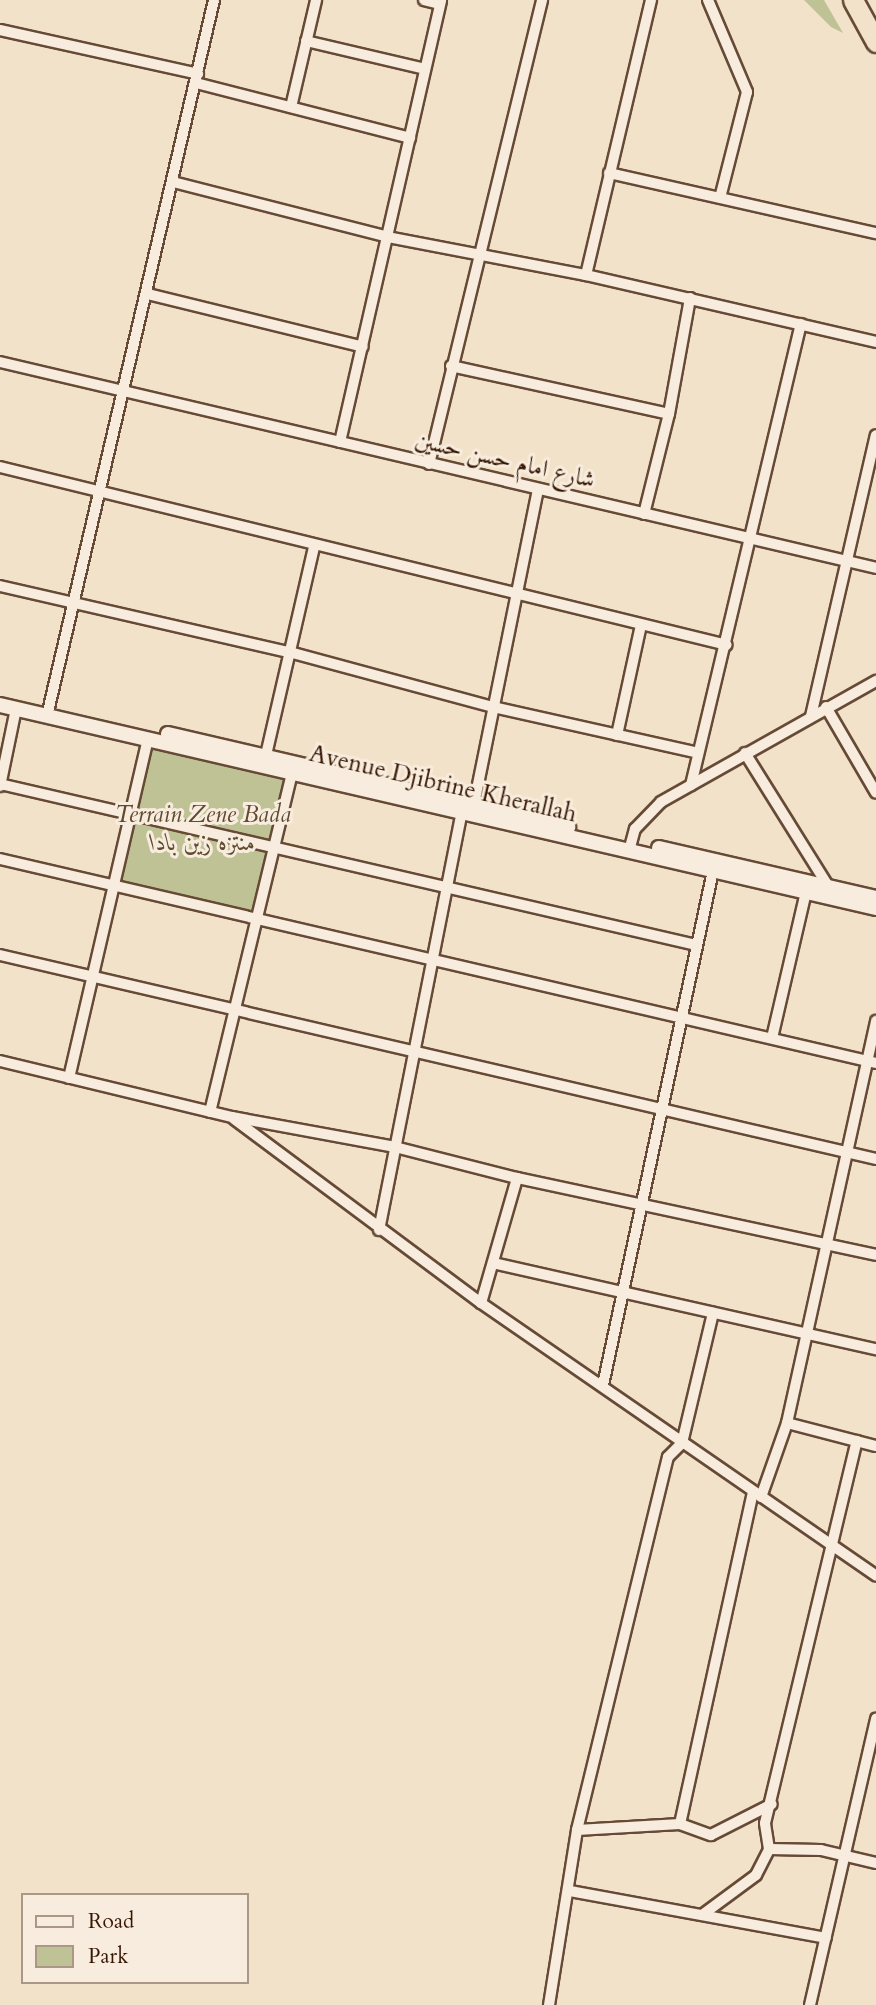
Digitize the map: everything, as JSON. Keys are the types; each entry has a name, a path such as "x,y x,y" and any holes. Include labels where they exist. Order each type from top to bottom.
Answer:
{"highway":[{"path":"853,0 876,42"},
{"path":"864,0 876,21"}],"street":[{"path":"48,712 148,294 214,0"},
{"path":"291,107 316,0"},
{"path":"340,442 441,2 424,0"},
{"path":"429,464 542,0"},
{"path":"586,275 651,0"},
{"path":"708,0 747,92 720,198"},
{"path":"0,30 197,78 291,107 410,138"},
{"path":"306,41 425,69"},
{"path":"609,173 876,233"},
{"path":"173,182 387,237 586,275 876,342"},
{"path":"148,294 363,348"},
{"path":"644,514 669,414 690,298"},
{"path":"691,785 727,645 801,324"},
{"name":"شارع امام حسن حسين","path":"0,362 876,568"},
{"path":"451,366 669,414"},
{"path":"811,716 876,435"},
{"path":"0,467 314,547 727,645"},
{"path":"379,1230 417,1054 445,886 493,707 538,490"},
{"path":"266,755 314,547"},
{"path":"0,586 289,652 493,707 698,753"},
{"path":"617,735 641,625"},
{"path":"630,847 645,817 691,785 825,706 876,681"},
{"name":"Avenue Djibrine Kherallah","path":"0,696 148,739 468,808"},
{"name":"Avenue Djibrine Kherallah","path":"0,705 266,755 630,847 876,898"},
{"path":"825,706 876,793"},
{"path":"16,709 0,785 695,945"},
{"path":"69,1079 148,739"},
{"path":"745,753 828,886"},
{"path":"210,1112 292,772"},
{"name":"Avenue Djibrine Kherallah","path":"630,847 713,871 876,908"},
{"path":"0,859 258,918 432,962 871,1062"},
{"path":"603,1385 620,1290 713,871"},
{"path":"772,1038 806,892"},
{"path":"0,956 876,1159"},
{"path":"680,1824 757,1495 787,1423 829,1245 845,1152 871,1062 876,1021"},
{"path":"0,1061 232,1117 395,1147 517,1178 876,1255"},
{"path":"232,1117 379,1230 481,1303 876,1576"},
{"path":"481,1303 517,1178"},
{"path":"493,1262 876,1349"},
{"path":"549,2005 578,1830 668,1458 682,1443 713,1313"},
{"path":"787,1423 876,1446"},
{"path":"702,1915 756,1875 769,1849 765,1823 772,1804 834,1547 857,1441"},
{"path":"810,2005 876,1719"},
{"path":"578,1830 680,1824 711,1835 772,1804"},
{"path":"769,1849 800,1848 876,1863"},
{"path":"570,1891 826,1938"}],"green space":[{"path":"804,0 824,0 843,33 831,27"},
{"name":"Terrain Zene Bada منتزه زين بادا","path":"148,739 292,772 258,919 114,886"}]}
